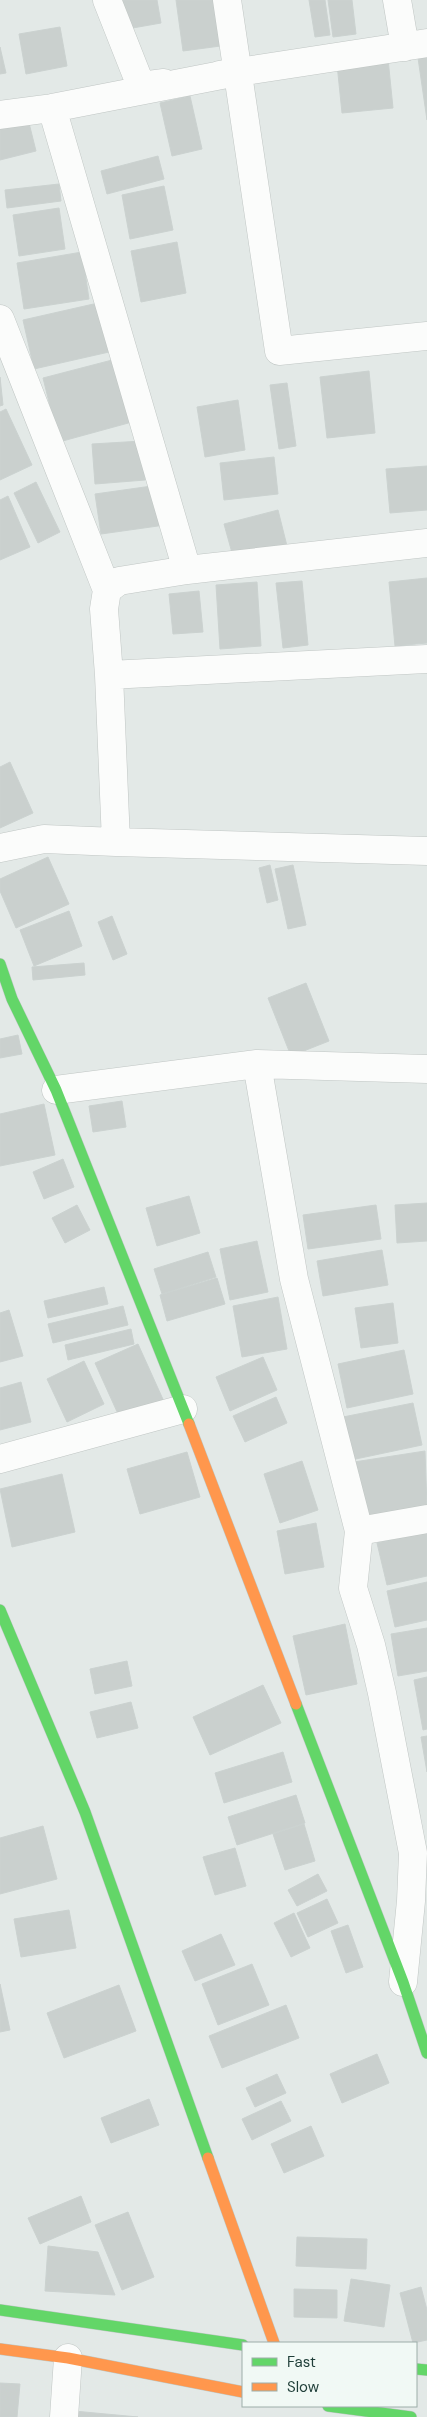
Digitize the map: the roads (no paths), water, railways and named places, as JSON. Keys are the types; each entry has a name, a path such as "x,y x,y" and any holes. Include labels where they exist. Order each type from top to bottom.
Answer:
{"street":[{"path":"107,0 140,86 416,45 397,0"},
{"path":"227,0 279,351 427,336"},
{"path":"0,115 52,108 237,72"},
{"path":"52,108 187,570"},
{"path":"0,319 107,590 104,609 109,675 116,842"},
{"path":"107,590 119,581 187,570 427,543"},
{"path":"109,675 427,659"},
{"path":"0,848 44,839 427,851"},
{"path":"0,964 6,1001 56,1090 183,1409 403,1982 427,2053"},
{"path":"56,1090 257,1064 427,1069"},
{"path":"257,1064 294,1279 359,1531 353,1588 376,1664 413,1853 419,1905 403,1982"},
{"path":"0,1459 183,1409"},
{"path":"359,1531 427,1519"},
{"path":"0,1610 85,1812 274,2342"},
{"path":"0,2310 242,2345"},
{"path":"0,2349 68,2358 242,2392"},
{"path":"64,2417 68,2358"},
{"path":"333,2407 365,2414 411,2417"}]}
